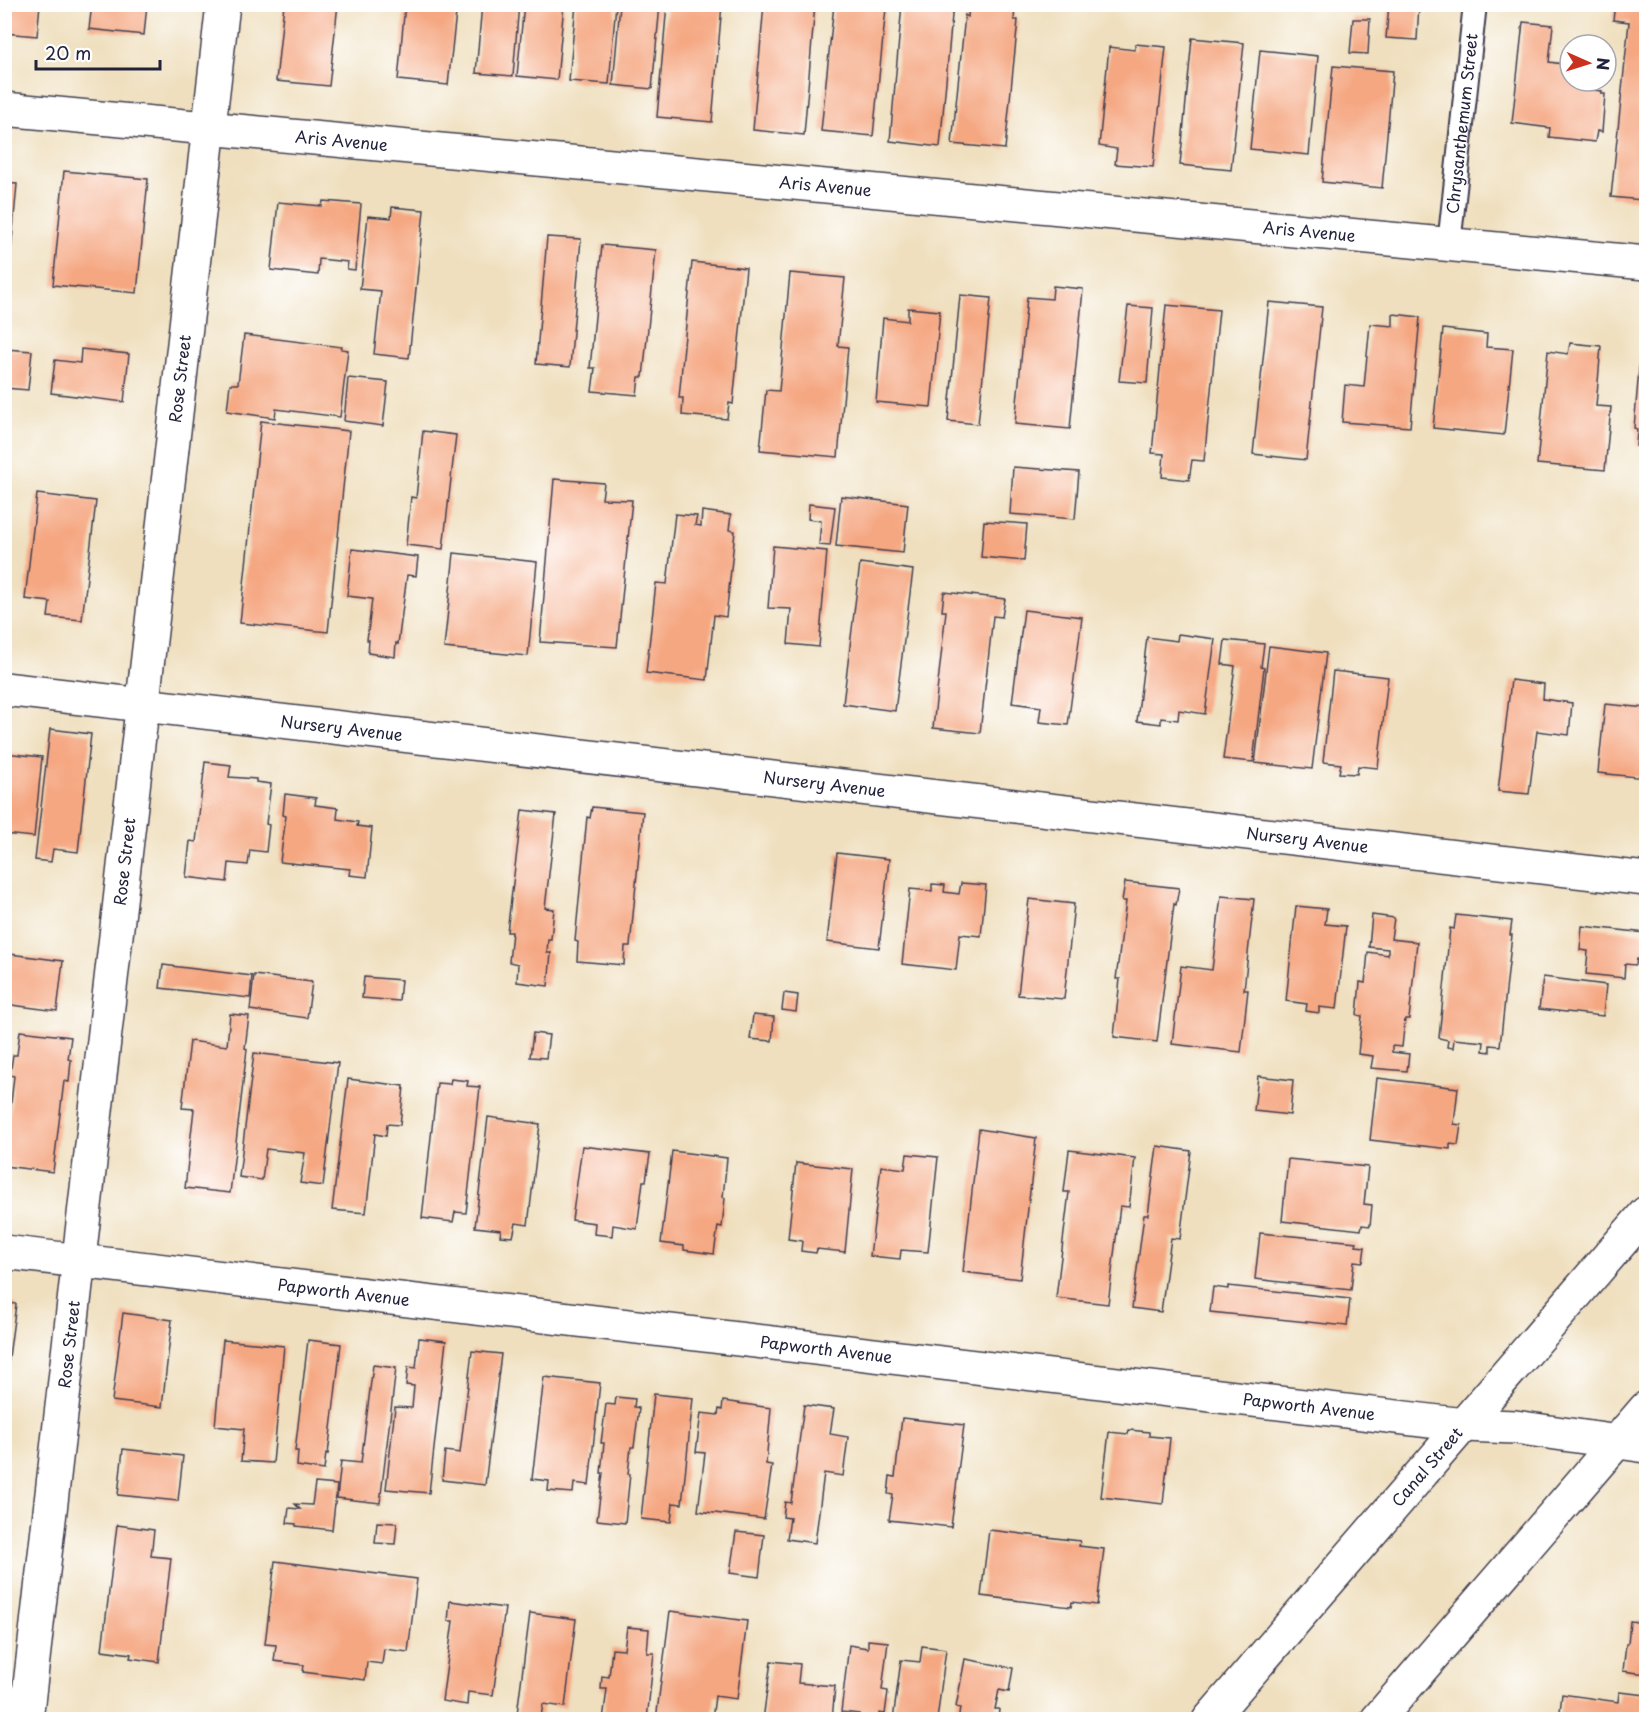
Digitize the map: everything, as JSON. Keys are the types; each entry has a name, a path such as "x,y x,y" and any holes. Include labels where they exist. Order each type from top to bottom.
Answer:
{"street":[{"name":"Rose Street","path":"26,1719 223,4"},
{"name":"Aris Avenue","path":"4,109 1647,263"},
{"name":"Nursery Avenue","path":"4,689 1647,879"},
{"name":"Canal Street","path":"1209,1719 1647,1213"},
{"name":"Papworth Avenue","path":"4,1252 1464,1425 1515,1427 1631,1444"},
{"path":"1377,1719 1631,1444 1647,1408"}],"lane":[{"name":"Chrysanthemum Street","path":"1449,244 1475,4"}],"building":[{"path":"4,4 40,4 37,36 4,33"},
{"path":"92,4 147,4 144,35 89,29"},
{"path":"284,4 338,4 329,86 276,81"},
{"path":"405,4 457,4 448,85 398,80"},
{"path":"482,4 519,4 513,76 476,73"},
{"path":"524,4 564,4 557,80 517,76"},
{"path":"576,4 616,4 609,84 569,81"},
{"path":"667,4 722,4 712,122 657,117"},
{"path":"764,4 815,4 804,135 753,130"},
{"path":"834,4 883,4 883,8 886,8 873,136 821,131"},
{"path":"902,4 953,4 940,147 890,141"},
{"path":"969,4 1015,7 1014,20 1018,20 1005,149 952,144 965,15 968,17"},
{"path":"1389,4 1419,4 1417,40 1386,38"},
{"path":"1615,4 1646,4 1646,159 1642,200 1611,197 1629,22 1613,20"},
{"path":"620,5 660,5 652,89 613,85"},
{"path":"1353,19 1370,19 1368,54 1350,53"},
{"path":"1523,22 1553,25 1549,62 1558,63 1558,93 1605,94 1602,132 1597,131 1595,142 1549,137 1550,128 1512,123"},
{"path":"1192,38 1244,43 1231,170 1180,165"},
{"path":"1135,44 1166,47 1153,167 1115,164 1117,149 1099,146 1109,47 1135,50"},
{"path":"1260,50 1318,56 1309,155 1250,149"},
{"path":"1333,66 1393,71 1382,188 1322,182"},
{"path":"64,171 148,179 137,293 53,285"},
{"path":"4,183 17,184 9,274 4,273"},
{"path":"323,201 361,204 355,270 347,269 348,262 319,259 318,275 271,270 278,202 322,206"},
{"path":"392,207 424,210 409,358 374,354 381,291 360,289 368,216 391,218"},
{"path":"547,237 581,239 570,367 536,364"},
{"path":"602,245 656,250 643,377 639,377 637,395 592,391 595,368 590,368"},
{"path":"692,262 746,268 733,404 729,403 727,419 682,415 683,398 679,398"},
{"path":"790,273 845,278 838,346 848,347 838,457 760,450 766,390 779,391"},
{"path":"1053,286 1083,289 1070,429 1015,424 1027,297 1052,299"},
{"path":"960,295 991,298 978,424 948,421"},
{"path":"1269,302 1322,307 1306,460 1253,454"},
{"path":"1166,305 1219,310 1204,461 1192,460 1189,480 1162,477 1164,454 1152,453"},
{"path":"1128,306 1153,308 1147,383 1119,381"},
{"path":"908,308 940,311 931,407 876,402 883,318 908,321"},
{"path":"1393,314 1420,317 1410,427 1342,422 1345,385 1364,387 1370,324 1393,326"},
{"path":"1443,329 1487,334 1486,347 1513,349 1504,435 1433,428"},
{"path":"1642,334 1646,335 1646,447 1636,446 1637,429 1634,428"},
{"path":"244,335 342,347 341,349 348,350 340,417 276,409 275,418 227,411 230,384 238,384"},
{"path":"1570,343 1601,346 1596,406 1611,407 1605,470 1537,464 1548,351 1568,354"},
{"path":"5,349 32,351 28,390 5,388"},
{"path":"81,349 129,354 124,402 51,393 55,360 80,363"},
{"path":"348,378 388,382 383,426 344,421"},
{"path":"261,421 349,431 328,632 240,623"},
{"path":"423,431 456,435 443,549 406,545 411,497 416,498"},
{"path":"1013,467 1079,472 1075,519 1010,514"},
{"path":"554,479 604,483 602,499 632,500 617,647 540,642"},
{"path":"37,494 96,501 82,620 48,617 50,602 25,599"},
{"path":"841,496 908,504 903,553 836,546"},
{"path":"809,504 835,507 830,546 819,545 821,521 808,519"},
{"path":"702,511 731,515 729,530 735,531 726,617 714,615 707,680 646,673 656,583 667,584 675,514 697,516 695,525 701,526"},
{"path":"984,521 1027,524 1024,561 981,557"},
{"path":"773,546 827,551 819,647 788,644 791,609 768,608"},
{"path":"352,549 418,557 416,576 407,575 395,657 368,653 369,640 367,640 372,599 347,596"},
{"path":"454,553 537,562 528,656 444,648"},
{"path":"860,563 913,570 895,711 843,704"},
{"path":"944,592 1005,599 1002,617 993,616 980,733 933,728 946,611 942,611"},
{"path":"1024,610 1082,617 1068,725 1039,722 1041,707 1012,703"},
{"path":"1178,634 1215,639 1205,714 1179,710 1178,720 1161,718 1161,724 1137,721 1147,637 1177,641"},
{"path":"1225,640 1264,644 1261,667 1264,668 1253,762 1223,759 1235,666 1222,664"},
{"path":"1269,646 1326,653 1312,769 1255,763"},
{"path":"1333,671 1388,677 1378,768 1358,766 1357,774 1339,773 1341,764 1323,762"},
{"path":"1511,680 1544,684 1543,699 1572,703 1569,735 1537,731 1529,794 1498,791"},
{"path":"1605,704 1646,708 1646,778 1598,773"},
{"path":"50,729 91,734 78,852 53,849 51,862 35,860"},
{"path":"4,753 42,757 34,837 4,834"},
{"path":"205,762 231,765 229,777 256,779 256,782 271,784 266,824 269,825 266,852 250,850 248,865 229,863 227,882 186,877 190,841 196,842"},
{"path":"285,794 316,798 315,805 338,808 337,819 358,822 357,826 372,828 367,877 349,875 350,869 280,862 286,816 283,815"},
{"path":"592,807 643,812 630,946 625,946 624,965 577,961 578,942 575,941 587,817 590,818"},
{"path":"522,810 556,814 545,908 554,909 551,939 548,939 547,953 551,953 548,986 517,982 518,964 509,962 512,932 507,932"},
{"path":"837,853 889,859 879,948 827,942"},
{"path":"1125,882 1179,888 1176,905 1174,904 1157,1042 1114,1037 1120,979 1116,979 1126,901 1122,901"},
{"path":"961,883 986,885 981,936 960,934 956,970 902,964 910,889 932,891 932,884 945,885 944,892 959,894"},
{"path":"1221,896 1254,899 1244,990 1248,990 1241,1052 1172,1044 1181,966 1212,970"},
{"path":"1029,899 1074,904 1064,999 1018,995"},
{"path":"1296,906 1327,909 1325,924 1346,926 1337,1009 1319,1007 1319,1013 1306,1011 1307,1004 1286,1001"},
{"path":"1372,915 1394,918 1391,939 1417,942 1409,1019 1405,1019 1402,1047 1392,1046 1392,1052 1409,1054 1407,1071 1371,1068 1373,1056 1358,1054 1362,1016 1357,1015 1360,982 1365,983 1368,952 1388,955 1388,949 1369,947"},
{"path":"1456,915 1512,921 1500,1046 1490,1045 1490,1052 1483,1051 1484,1042 1454,1039 1453,1048 1447,1047 1448,1040 1439,1038 1450,928 1454,929"},
{"path":"1582,926 1646,933 1646,960 1637,959 1636,965 1625,964 1624,978 1586,974 1588,951 1580,950"},
{"path":"10,954 63,961 57,1011 4,1004"},
{"path":"163,965 252,976 250,998 160,988"},
{"path":"254,975 312,982 307,1018 250,1010"},
{"path":"364,977 401,980 399,1001 362,998"},
{"path":"1543,977 1606,985 1603,1016 1539,1009"},
{"path":"784,993 798,995 796,1012 782,1010"},
{"path":"230,1014 249,1016 230,1193 185,1188 194,1109 182,1108 190,1041 227,1046"},
{"path":"753,1015 774,1017 772,1041 750,1039"},
{"path":"20,1031 71,1037 68,1059 71,1060 69,1082 64,1081 53,1172 4,1166 14,1076 10,1075 13,1055 17,1055"},
{"path":"533,1033 549,1035 546,1058 530,1057"},
{"path":"254,1053 338,1063 323,1186 300,1183 305,1153 266,1149 262,1180 239,1177"},
{"path":"1258,1076 1293,1080 1290,1115 1254,1111"},
{"path":"1377,1078 1458,1088 1454,1124 1461,1125 1458,1145 1450,1144 1450,1149 1370,1140"},
{"path":"348,1079 404,1086 400,1125 387,1124 386,1136 375,1134 366,1213 332,1210"},
{"path":"451,1079 468,1081 467,1086 480,1087 466,1213 455,1212 453,1222 422,1218 437,1083 450,1084"},
{"path":"488,1117 540,1124 528,1225 516,1223 513,1237 500,1236 501,1230 475,1227"},
{"path":"979,1129 1036,1138 1020,1279 963,1272"},
{"path":"582,1146 650,1154 646,1181 643,1181 637,1229 613,1225 612,1236 594,1234 595,1223 572,1220"},
{"path":"1157,1146 1191,1151 1180,1239 1171,1238 1161,1312 1132,1308 1144,1215 1148,1215"},
{"path":"1069,1150 1135,1158 1129,1207 1120,1206 1108,1304 1056,1298 1069,1192 1064,1192"},
{"path":"672,1151 727,1158 722,1227 718,1226 714,1254 684,1250 684,1246 661,1243"},
{"path":"907,1154 938,1157 928,1252 901,1250 900,1259 870,1256 881,1166 905,1169"},
{"path":"1288,1159 1368,1167 1364,1204 1372,1205 1370,1226 1362,1225 1361,1230 1282,1221"},
{"path":"796,1163 853,1169 845,1252 817,1249 816,1253 801,1251 802,1241 788,1239"},
{"path":"1260,1233 1357,1242 1356,1246 1365,1247 1363,1262 1354,1261 1351,1290 1255,1279"},
{"path":"1228,1286 1350,1299 1347,1326 1210,1312 1213,1287 1228,1289"},
{"path":"4,1302 16,1304 6,1380 4,1380"},
{"path":"123,1313 172,1320 162,1407 112,1401"},
{"path":"419,1338 446,1341 429,1493 386,1489 395,1407 412,1408 414,1386 406,1385 408,1367 416,1368"},
{"path":"223,1340 284,1346 273,1463 241,1461 244,1429 215,1426"},
{"path":"308,1340 341,1344 328,1454 326,1453 324,1470 297,1466 298,1451 295,1451"},
{"path":"472,1351 501,1354 485,1485 442,1480 445,1451 460,1453"},
{"path":"373,1365 396,1368 380,1503 337,1498 341,1461 361,1463"},
{"path":"544,1377 600,1383 589,1485 574,1483 573,1493 548,1491 549,1481 532,1479"},
{"path":"654,1394 693,1398 682,1504 673,1503 671,1522 641,1519"},
{"path":"616,1397 635,1399 634,1407 639,1408 634,1447 631,1447 625,1523 597,1520 603,1473 601,1473 604,1443 601,1443 606,1404 615,1405"},
{"path":"723,1401 771,1408 766,1464 772,1465 764,1519 698,1511 705,1453 696,1452 701,1413 718,1415 719,1409 722,1410"},
{"path":"804,1405 834,1409 830,1434 848,1437 843,1476 824,1473 815,1543 787,1539 790,1518 783,1517 785,1502 791,1503"},
{"path":"902,1418 964,1425 951,1527 889,1520 893,1495 888,1494 890,1476 895,1477"},
{"path":"1129,1430 1149,1432 1149,1436 1170,1438 1163,1504 1101,1497 1109,1432 1128,1434"},
{"path":"123,1449 183,1456 178,1501 118,1495"},
{"path":"315,1483 337,1485 332,1530 287,1523 289,1508 300,1509 295,1504 312,1505"},
{"path":"377,1522 397,1523 395,1544 375,1543"},
{"path":"117,1525 154,1530 151,1556 171,1558 159,1662 130,1658 131,1654 102,1650"},
{"path":"989,1530 1080,1541 1079,1546 1104,1549 1097,1605 1072,1602 1071,1607 981,1596"},
{"path":"736,1532 764,1535 759,1577 730,1573"},
{"path":"275,1561 417,1579 408,1652 384,1649 382,1664 367,1662 365,1680 303,1672 304,1665 274,1661 276,1645 265,1644"},
{"path":"450,1601 505,1608 493,1695 468,1692 467,1705 442,1701 453,1621 448,1621"},
{"path":"670,1611 747,1621 737,1699 715,1696 712,1720 656,1720"},
{"path":"530,1613 576,1619 565,1707 543,1704 541,1717 517,1714"},
{"path":"1630,1621 1646,1623 1646,1674 1623,1671"},
{"path":"627,1627 649,1629 647,1653 654,1653 647,1720 603,1720 607,1689 601,1689 602,1676 609,1677 612,1649 624,1650"},
{"path":"868,1640 888,1642 882,1690 888,1691 885,1714 879,1713 878,1720 859,1720 859,1714 841,1712 849,1645 868,1648"},
{"path":"922,1646 946,1649 937,1720 893,1720 901,1660 920,1662"},
{"path":"965,1659 1013,1668 1009,1692 999,1690 995,1709 999,1709 998,1720 958,1720 960,1708 956,1707"},
{"path":"771,1661 800,1664 798,1683 835,1686 832,1720 763,1720"},
{"path":"1619,1692 1646,1695 1646,1720 1559,1720 1562,1694 1618,1702"}]}
